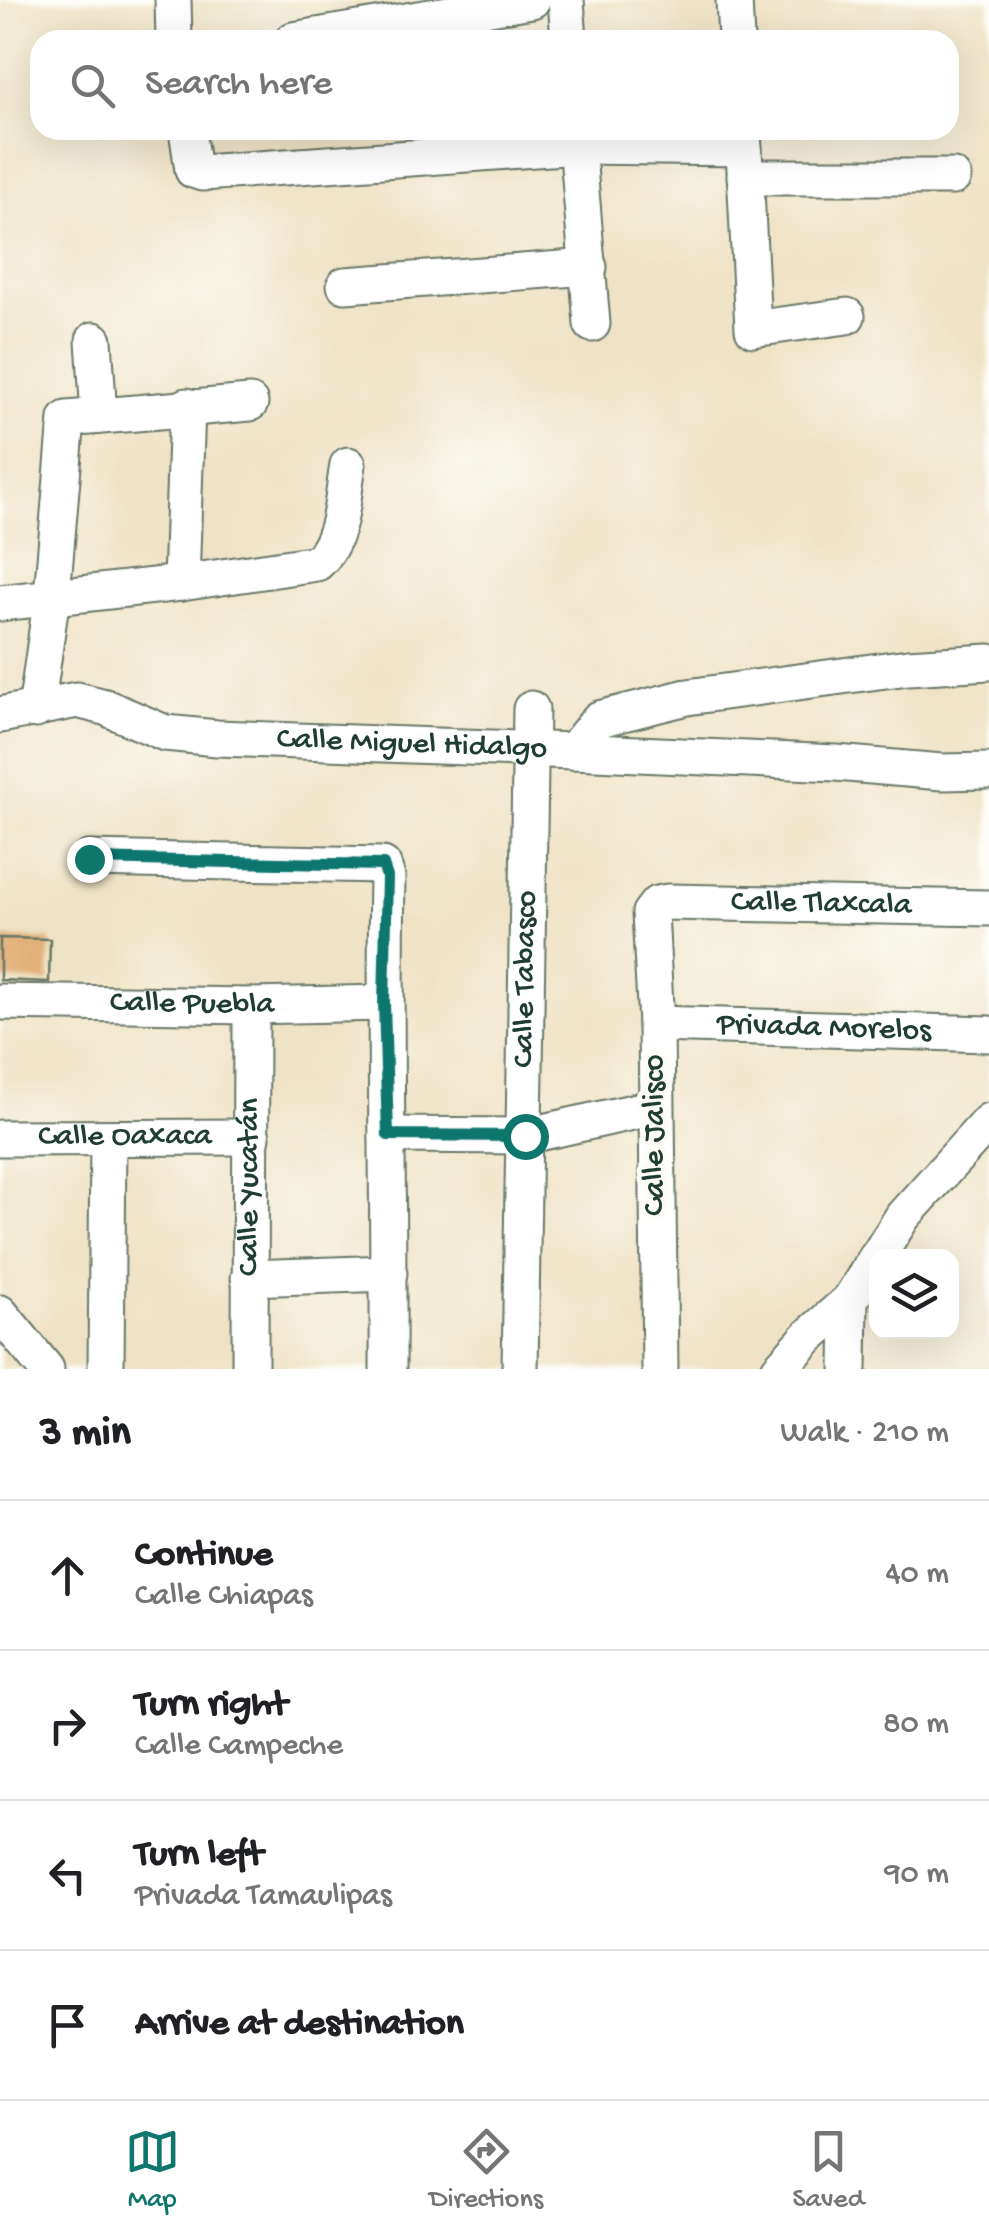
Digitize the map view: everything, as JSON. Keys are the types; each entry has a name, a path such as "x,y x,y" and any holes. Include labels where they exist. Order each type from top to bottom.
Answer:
{"street":[{"path":"172,0 174,30"},
{"path":"353,30 532,0"},
{"path":"566,0 569,30"},
{"path":"734,0 736,30"},
{"path":"189,140 194,170 202,172 555,140"},
{"path":"577,140 592,324"},
{"path":"601,140 744,152 953,177"},
{"path":"744,152 753,328 847,316"},
{"path":"345,285 589,266"},
{"path":"36,710 94,340"},
{"path":"83,417 250,403"},
{"path":"181,583 186,406"},
{"path":"0,603 318,563 330,551 336,535 348,464"},
{"name":"Calle Miguel Hidalgo","path":"0,715 77,700 105,707 165,733 573,752 599,719 687,698 908,667 989,662"},
{"name":"Calle Tabasco","path":"520,1369 530,710"},
{"path":"573,752 836,763 942,772 989,771"},
{"path":"89,859 383,865 387,877 384,1003 388,1369"},
{"name":"Calle Tlaxcala","path":"657,904 989,908"},
{"name":"Calle Jalisco","path":"657,904 650,914 656,1024 660,1369"},
{"name":"Calle Puebla","path":"0,1002 251,1006 384,1003"},
{"name":"Calle Yucatán","path":"250,1369 251,1006"},
{"name":"Privada Morelos","path":"656,1024 989,1034"},
{"path":"388,1135 525,1136 654,1107"},
{"path":"882,1249 904,1216 989,1121"},
{"name":"Calle Oaxaca","path":"0,1138 252,1137"},
{"path":"106,1369 108,1140"},
{"path":"780,1369 809,1336 850,1300 869,1270"},
{"path":"249,1278 389,1273"},
{"path":"849,1369 850,1300"},
{"path":"0,1314 46,1369"}],"building":[{"path":"0,938 50,939 49,982 0,980"}],"route":[{"path":"89,859 383,865 387,877 384,1003 388,1135 525,1136"}]}
